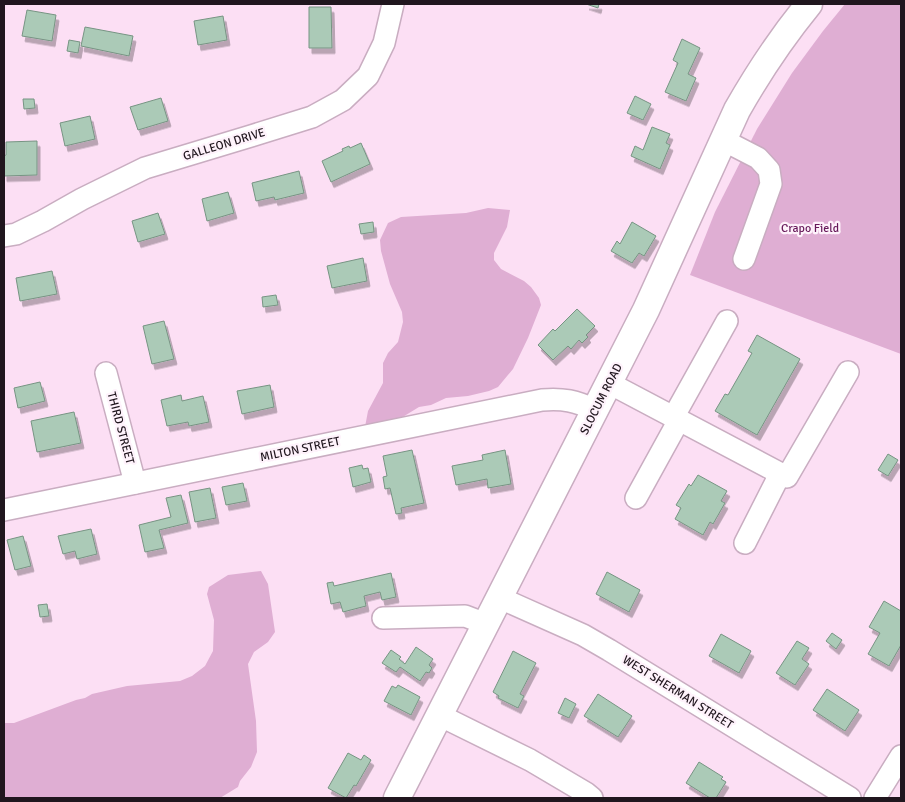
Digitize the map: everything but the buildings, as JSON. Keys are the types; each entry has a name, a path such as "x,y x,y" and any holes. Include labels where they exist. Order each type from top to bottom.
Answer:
{"main road":[{"name":"SLOCUM ROAD","path":"397,798 646,310 737,110 787,32 809,4"}],"street":[{"name":"GALLEON DRIVE","path":"4,236 16,234 44,221 82,199 145,168 312,116 343,100 368,76 384,43 393,4"},
{"path":"723,140 758,158 769,170 771,184 744,259"},
{"path":"636,498 727,322"},
{"path":"609,383 787,477 848,372"},
{"name":"THIRD STREET","path":"106,373 136,483"},
{"name":"MILTON STREET","path":"4,510 542,400 556,398 577,402 595,410"},
{"path":"745,543 780,474"},
{"name":"WEST SHERMAN STREET","path":"500,598 583,635 850,798"},
{"path":"383,618 465,616 486,624"},
{"path":"439,715 530,760 592,798"},
{"path":"875,798 901,756"}],"green space":[{"name":"Crapo Field","path":"845,4 901,4 901,354 690,275 715,212 757,129 792,73"},
{"path":"488,208 510,210 507,227 494,253 494,260 501,269 524,281 531,287 539,298 541,305 513,369 498,387 489,391 468,396 446,398 431,405 419,407 383,429 365,427 368,411 383,383 383,363 388,353 398,342 403,322 402,312 390,284 381,251 380,240 388,223 401,217 466,213"},
{"path":"261,571 268,584 275,632 268,642 254,652 248,664 256,721 257,752 251,767 240,781 238,787 220,798 4,798 4,723 14,723 92,694 127,686 180,681 192,676 205,666 213,651 214,620 207,594 209,587 228,575"}]}
